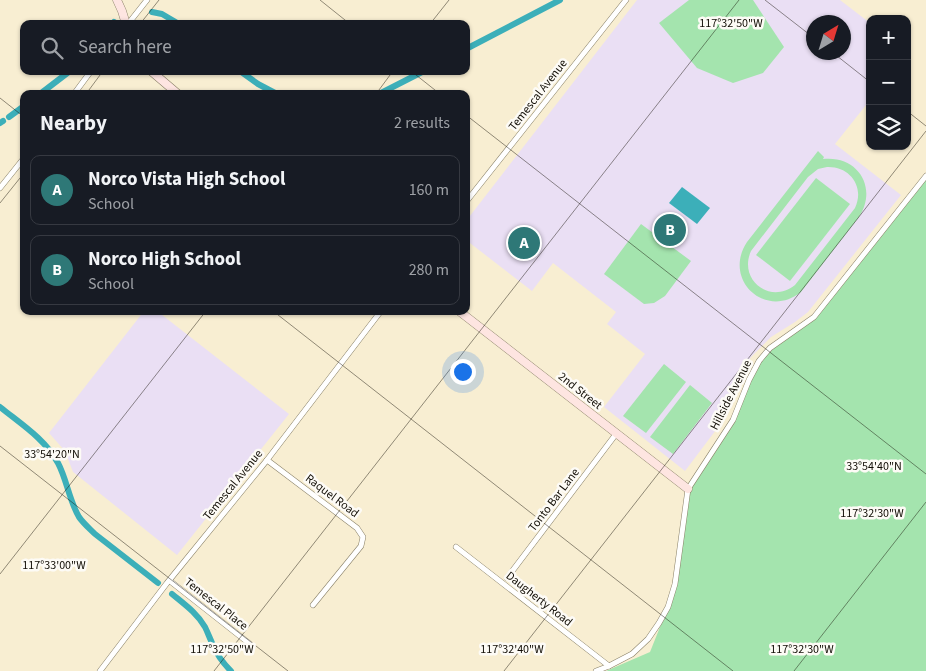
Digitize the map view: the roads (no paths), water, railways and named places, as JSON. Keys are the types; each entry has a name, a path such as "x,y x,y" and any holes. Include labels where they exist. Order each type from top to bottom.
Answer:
{"street":[{"path":"117,0 125,20"},
{"path":"130,20 147,0"},
{"name":"Temescal Avenue","path":"470,197 626,0"},
{"path":"77,90 88,75"},
{"path":"156,75 173,90"},
{"path":"0,188 20,163"},
{"name":"Hillside Avenue","path":"596,671 632,654 648,639 668,606 675,584 688,489 733,420 749,380 760,361 770,348 814,317 926,176"},
{"name":"Temescal Avenue","path":"100,671 267,460 378,315"},
{"name":"2nd Street","path":"464,315 688,489"},
{"name":"Tonto Bar Lane","path":"507,578 616,434"},
{"name":"Raquel Road","path":"267,460 357,528 363,537 361,546 313,605"},
{"name":"Daugherty Road","path":"456,547 609,666"},
{"name":"Temescal Place","path":"170,581 250,644"}],"water":[{"path":"682,187 710,208 697,224 669,203"}],"waterway":[{"path":"470,47 560,0"},
{"path":"152,12 162,14 172,20"},
{"path":"45,90 65,75"},
{"path":"246,75 269,90"},
{"path":"387,90 416,75"},
{"path":"9,117 20,109"},
{"path":"0,407 32,432 53,454 82,521 95,534 158,583"},
{"path":"172,594 202,622 217,652 231,671"}],"place":[{"name":"Norco High School","path":"670,230"},
{"name":"Norco Vista High School","path":"524,243"}]}
